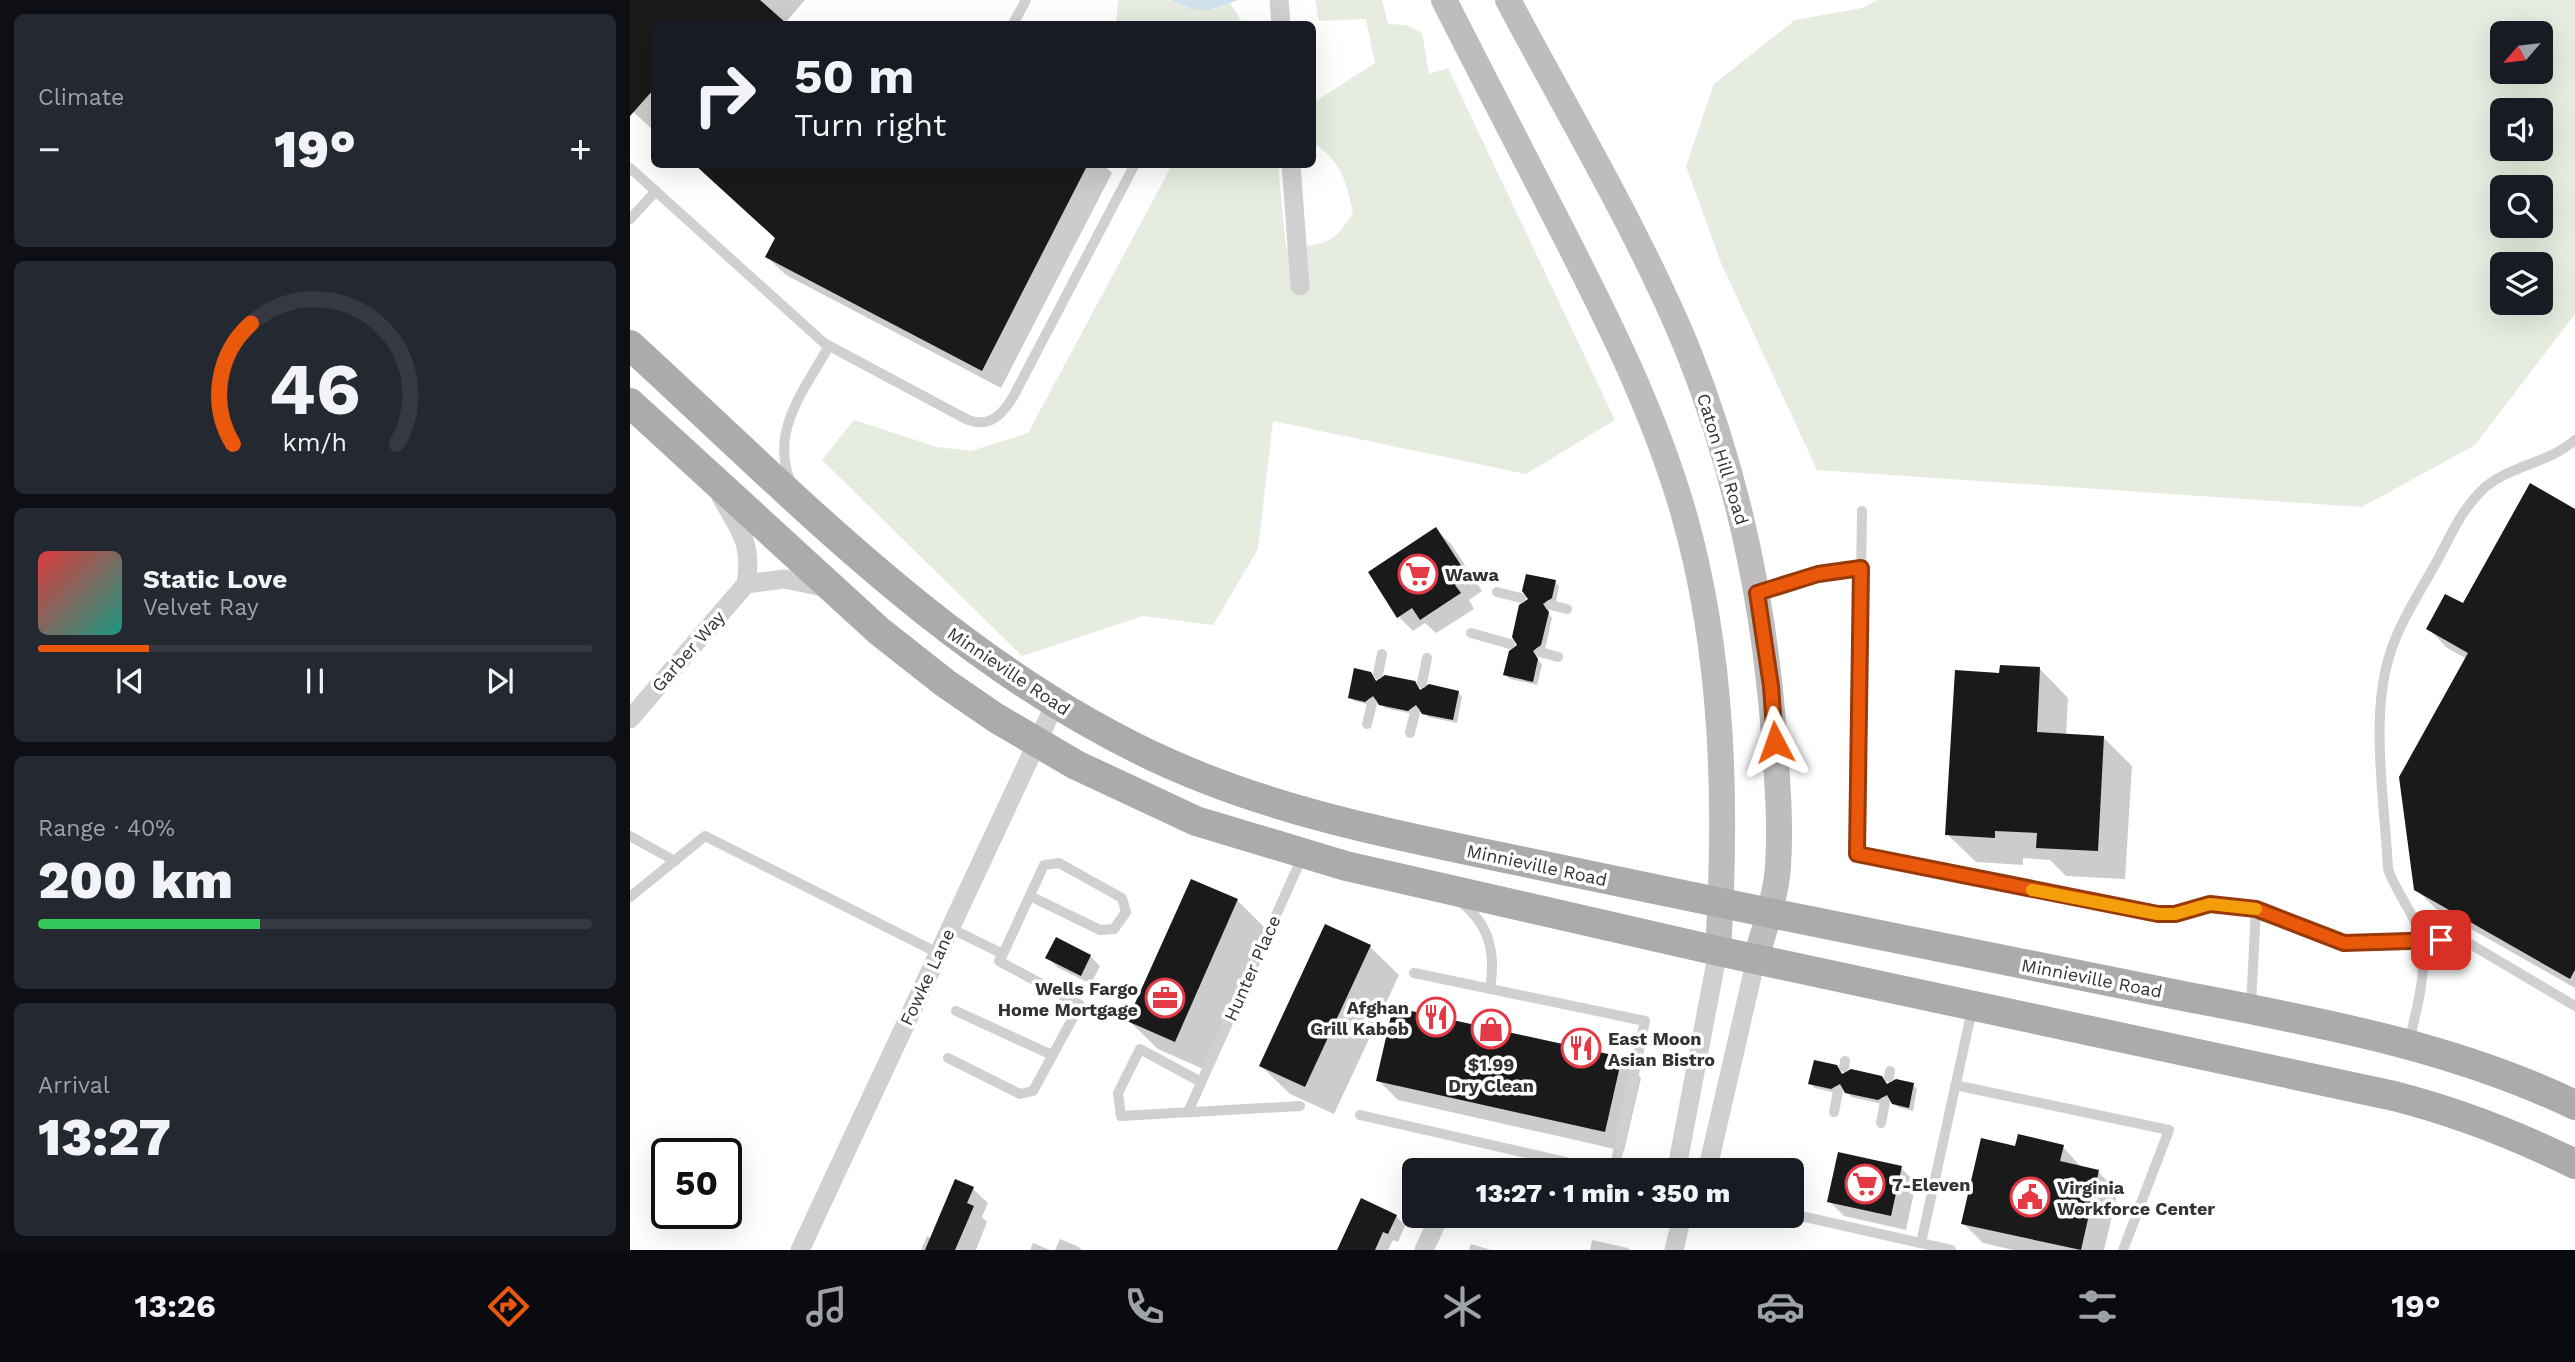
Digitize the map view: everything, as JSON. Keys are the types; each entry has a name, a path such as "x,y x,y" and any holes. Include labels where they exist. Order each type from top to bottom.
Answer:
{"main road":[{"path":"1444,0 1627,358 1656,427 1684,512 1701,584 1717,696 1721,776 1721,904 1718,951"},
{"name":"Caton Hill Road","path":"1508,0 1655,278 1686,347 1713,418 1739,505 1757,593 1771,686 1777,769 1778,866 1756,959"},
{"name":"Minnieville Road","path":"630,345 938,622 1013,678 1055,704 1172,765 1304,810 1422,840 1768,914 2251,1009 2409,1044 2476,1063 2575,1105"},
{"path":"630,403 835,590 945,683 1037,742 1165,809 1303,855 1424,884 1718,951 2442,1108 2494,1127 2575,1164"}],"street":[{"path":"1279,0 1281,21"},
{"path":"1292,168 1300,286"},
{"path":"706,473 745,537 749,558 746,584 784,579 835,590"},
{"name":"Garber Way","path":"630,719 746,584"},
{"name":"Fowke Lane","path":"800,1250 1055,704"},
{"path":"1679,1158 1718,951"},
{"path":"1710,1158 1756,959"},
{"path":"1424,1250 1434,1228"},
{"path":"1674,1250 1679,1228"}],"lane":[{"path":"1015,21 1026,0"},
{"path":"630,168 829,346 973,422 996,418 1013,397 1133,168"},
{"path":"630,219 656,191"},
{"path":"796,497 784,466 782,440 789,420 829,346"},
{"path":"2409,1044 2424,972 2416,924 2394,888 2388,869 2380,723 2382,690 2389,657 2401,625 2467,506 2483,489 2502,476 2543,461 2575,440"},
{"path":"1862,511 1857,854 2158,914 2175,914 2210,904 2256,909 2344,943 2421,942 2460,938 2575,1006"},
{"path":"1757,593 1818,574 1861,568"},
{"path":"1497,592 1521,598"},
{"path":"1550,605 1567,609"},
{"path":"1471,633 1510,644"},
{"path":"1540,652 1558,657"},
{"path":"1378,674 1382,654"},
{"path":"1422,683 1427,658"},
{"path":"1367,724 1372,703"},
{"path":"1410,733 1415,712"},
{"path":"630,836 675,861"},
{"path":"630,897 705,836 938,953"},
{"name":"Hunter Place","path":"1188,1112 1303,855"},
{"path":"948,1058 1020,1094 1032,1091 1080,1005 999,961 1044,864 1059,863 1122,898 1126,912 1114,929 1100,930 1030,896"},
{"path":"1424,884 1442,890 1477,917 1493,953 1490,988"},
{"path":"2251,1009 2256,909"},
{"path":"950,928 1003,954"},
{"path":"1414,973 1645,1021 1618,1158"},
{"path":"1921,1243 1973,1006"},
{"path":"957,1011 1052,1055"},
{"path":"1201,1082 1140,1049 1118,1093 1121,1116 1300,1106"},
{"path":"1955,1085 2169,1130 2123,1250"},
{"path":"1834,1112 1838,1091"},
{"path":"1881,1123 1885,1102"},
{"path":"1360,1115 1548,1158"},
{"path":"1804,1217 1951,1250"}],"shaded area":[{"path":"1118,0 1168,0 1205,9 1230,3 1241,21 1116,21"},
{"path":"1315,0 1382,0 1388,24 1407,25 1422,33 1429,74 1448,68 1615,420 1526,474 1273,421 1258,549 1213,625 1143,616 1022,656 822,460 854,420 937,447 971,451 1028,433 1170,168 1278,168 1286,247 1326,242 1340,232 1353,212 1341,172 1316,144 1316,101 1375,63 1366,19 1319,21"},
{"path":"1877,0 2575,0 2575,314 2475,445 2362,507 1817,470 1721,263 1686,166 1714,84 1795,20 1862,8"}],"water":[{"path":"1170,0 1238,0 1219,7 1198,10"}],"building":[{"path":"630,0 760,0 784,21 651,21 651,92 630,116"},
{"path":"698,168 1086,168 982,371 765,257 775,238"},
{"path":"2530,483 2575,509 2575,970 2570,979 2414,890 2399,777 2468,653 2426,629 2445,594 2463,603"},
{"name":"Wawa","path":"1436,527 1468,576 1455,585 1461,593 1420,620 1412,608 1397,618 1368,572"},
{"name":"Wawa","path":"1526,574 1556,580 1552,598 1543,604 1549,612 1541,645 1533,651 1538,659 1533,682 1503,675 1509,651 1517,645 1512,637 1519,605 1528,599 1522,591"},
{"path":"2000,665 2040,667 2037,732 2104,736 2098,851 2036,848 2037,833 1995,831 1995,838 1945,835 1955,670 1999,673"},
{"path":"1354,668 1371,672 1376,681 1385,675 1415,681 1420,690 1429,684 1459,691 1453,720 1422,714 1416,705 1408,711 1379,705 1373,696 1365,702 1348,698"},
{"path":"1191,879 1238,899 1175,1042 1127,1021"},
{"path":"1325,924 1371,945 1305,1087 1259,1066"},
{"path":"1056,937 1091,955 1081,976 1045,958"},
{"path":"1393,1007 1622,1057 1605,1132 1376,1081"},
{"path":"1814,1060 1837,1065 1842,1074 1851,1069 1882,1076 1887,1084 1896,1079 1914,1083 1909,1108 1892,1104 1887,1095 1878,1100 1845,1093 1840,1084 1831,1089 1808,1084"},
{"name":"Virginia Workforce Center","path":"2018,1134 2064,1145 2060,1161 2099,1170 2081,1250 1961,1224 1981,1138 2015,1146"},
{"name":"7-Eleven","path":"1838,1152 1902,1166 1891,1216 1827,1202"},
{"path":"955,1179 974,1187 967,1203 974,1206 955,1250 925,1250"},
{"path":"1361,1198 1397,1215 1388,1234 1383,1232 1375,1250 1337,1250"}],"slow traffic":[{"path":"2032,890 2158,914 2175,914 2210,904 2256,909"}],"place":[{"name":"Wawa","path":"1418,574"},
{"name":"Wells Fargo Home Mortgage","path":"1165,998"},
{"name":"Afghan Grill Kabob","path":"1436,1017"},
{"name":"$1.99 Dry Clean","path":"1491,1029"},
{"name":"East Moon Asian Bistro","path":"1581,1048"},
{"name":"7-Eleven","path":"1865,1184"},
{"name":"Virginia Workforce Center","path":"2030,1197"}],"route":[{"path":"1775,742 1771,686 1757,593 1818,574 1861,568 1857,854 2158,914 2175,914 2210,904 2256,909 2286,919 2320,936 2344,943 2441,940"}]}
